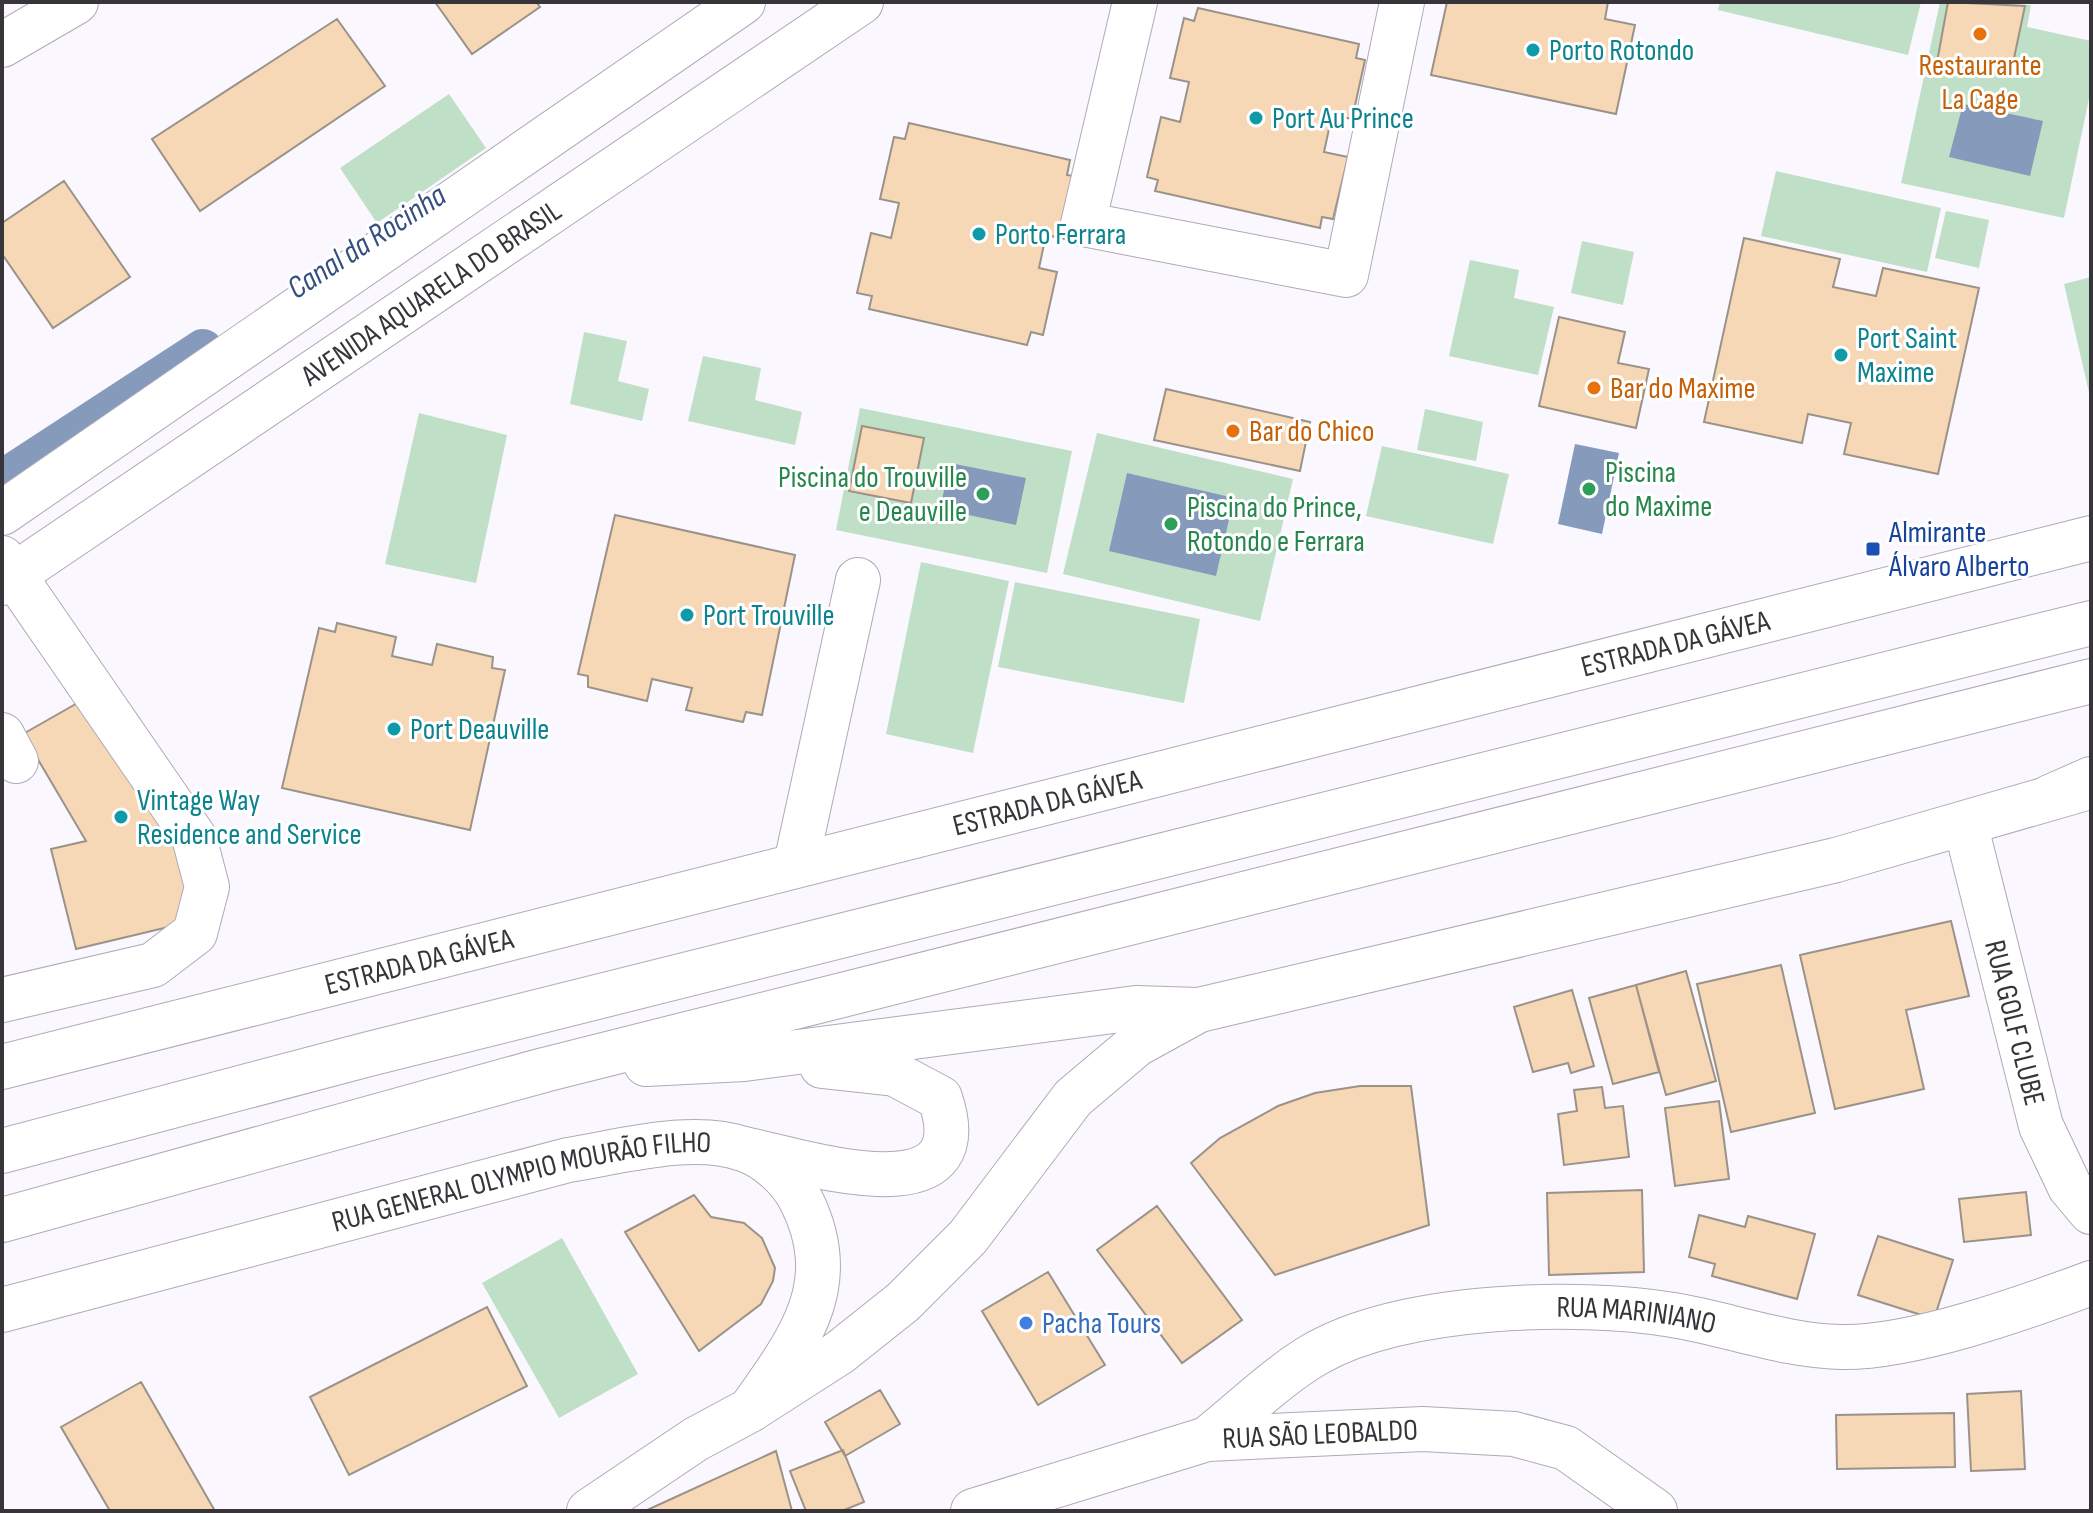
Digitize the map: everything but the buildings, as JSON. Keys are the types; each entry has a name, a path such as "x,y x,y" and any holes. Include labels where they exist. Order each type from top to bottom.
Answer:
{"main road":[{"path":"2,45 76,2"},
{"name":"AVENIDA AQUARELA DO BRASIL","path":"2,513 743,2"},
{"name":"AVENIDA AQUARELA DO BRASIL","path":"6,572 861,2"},
{"path":"1135,2 1083,224 1346,275 1402,2"},
{"name":"ESTRADA DA GÁVEA","path":"2,1067 2091,538"},
{"path":"2,1000 153,965 195,933 207,887 194,837 6,572"},
{"path":"796,864 858,580"},
{"path":"2032,638 2091,612"},
{"path":"2,1151 365,1055 2091,623"},
{"path":"2,1220 544,1070 2091,681"},
{"path":"2050,797 2091,779"},
{"path":"589,1511 696,1439 750,1410 839,1353 903,1302 968,1237 1073,1098 1137,1044 1199,1010 1263,992 1836,860 2091,787"},
{"name":"RUA GOLF CLUBE","path":"1965,823 2041,1126 2070,1187 2091,1212"},
{"path":"544,1070 744,1059 1136,1008 1199,1010"},
{"path":"744,1059 895,1074 940,1098 949,1135 942,1155 922,1172 861,1174 744,1149"},
{"name":"RUA GENERAL OLYMPIO MOURÃO FILHO","path":"2,1310 568,1160 664,1144 706,1144 744,1149 775,1168 794,1186 810,1218 821,1255 809,1312 794,1348 750,1410"},
{"name":"RUA MARINIANO","path":"1207,1439 1316,1354 1372,1329 1426,1318 1494,1311 1607,1308 1668,1314 1839,1347 1904,1341 2091,1283"},
{"name":"RUA SÃO LEOBALDO","path":"973,1511 1207,1439 1423,1429 1514,1434 1566,1448 1655,1511"}],"green space":[{"path":"1720,2 1921,2 1908,55 1718,10"},
{"path":"1940,2 2031,5 2027,27 2091,41 2091,89 2064,218 1901,183"},
{"path":"449,94 486,148 377,223 340,168"},
{"path":"1776,171 1941,208 1927,272 1761,236"},
{"path":"1946,211 1989,220 1979,268 1935,258"},
{"path":"1582,241 1634,252 1623,305 1571,293"},
{"path":"1470,260 1519,270 1514,298 1554,307 1538,375 1449,356"},
{"path":"2091,277 2091,401 2064,284"},
{"path":"584,332 627,341 618,381 649,389 642,421 570,404"},
{"path":"703,356 761,368 755,400 802,412 795,445 688,421"},
{"path":"860,408 1072,451 1047,573 836,530"},
{"path":"1425,409 1483,422 1476,461 1417,450"},
{"path":"419,413 507,435 476,583 385,564"},
{"path":"1097,433 1293,479 1260,621 1063,574"},
{"path":"1382,446 1509,474 1493,544 1366,516"},
{"path":"921,562 1009,581 973,753 886,734"},
{"path":"1015,582 1200,619 1184,703 998,667"},
{"path":"562,1238 638,1374 559,1418 482,1283"}],"water":[{"path":"1963,104 2043,121 2030,176 1949,157"},
{"name":"Piscina do Maxime","path":"1575,444 1619,453 1602,534 1558,524"},
{"name":"Piscina do Trouville e Deauville","path":"950,463 1026,478 1016,525 940,509"},
{"name":"Piscina do Prince, Rotondo e Ferrara","path":"1127,473 1234,498 1216,576 1109,551"}],"waterway":[{"name":"Canal da Rocinha","path":"2,480 203,349"}],"place":[{"name":"Restaurante La Cage","path":"1980,34"},
{"name":"Porto Rotondo","path":"1533,50"},
{"name":"Port Au Prince","path":"1256,118"},
{"name":"Porto Ferrara","path":"979,234"},
{"name":"Port Saint Maxime","path":"1841,355"},
{"name":"Bar do Maxime","path":"1594,388"},
{"name":"Bar do Chico","path":"1233,431"},
{"name":"Piscina do Maxime","path":"1589,489"},
{"name":"Piscina do Trouville e Deauville","path":"983,494"},
{"name":"Piscina do Prince, Rotondo e Ferrara","path":"1171,524"},
{"name":"Almirante Álvaro Alberto","path":"1873,549"},
{"name":"Port Trouville","path":"687,615"},
{"name":"Port Deauville","path":"394,729"},
{"name":"Vintage Way Residence and Service","path":"121,817"},
{"name":"Pacha Tours","path":"1026,1323"}]}
